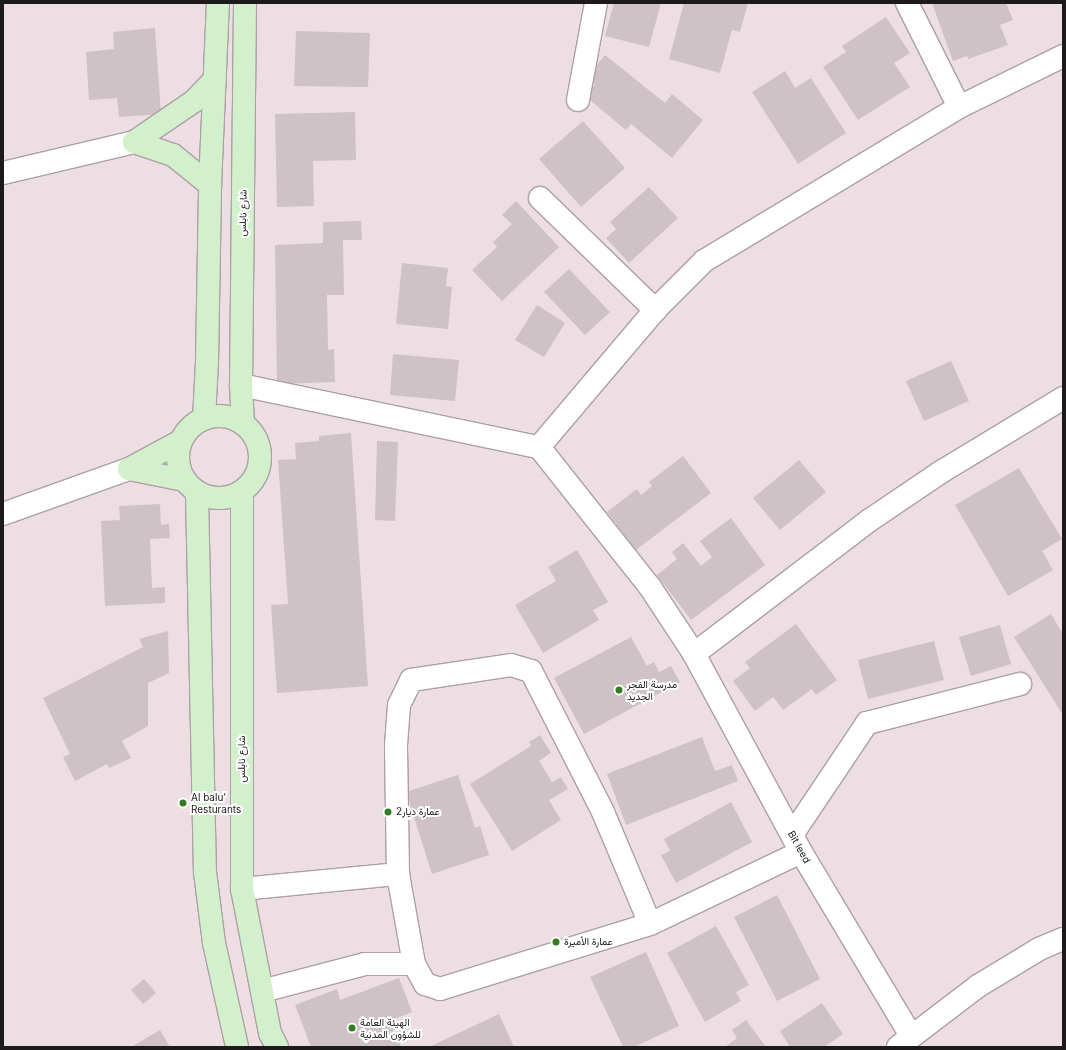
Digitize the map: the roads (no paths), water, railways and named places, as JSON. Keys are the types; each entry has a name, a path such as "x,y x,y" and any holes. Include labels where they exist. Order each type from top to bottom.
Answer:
{"main road":[{"path":"204,419 207,362 210,185 218,3"},
{"name":"شارع نابلس","path":"243,424 240,385 245,3"},
{"path":"134,142 194,101 215,80"},
{"path":"134,142 173,155 210,185"},
{"path":"224,416 243,424 253,433 260,458 252,483 242,492 220,498 191,487 129,469 181,441 194,424 204,419 224,416"},
{"path":"181,441 178,461 191,487 205,872 214,942 237,1047"},
{"name":"شارع نابلس","path":"242,492 242,888 270,1033 277,1047"}],"street":[{"path":"578,100 596,3"},
{"path":"907,3 959,107"},
{"path":"240,385 538,447 655,310 704,261 959,107 1063,56"},
{"path":"3,173 134,142"},
{"path":"540,198 655,310"},
{"path":"694,654 902,498 1017,424 1063,398"},
{"name":"Bit leed","path":"538,447 650,587 694,654 904,1042"},
{"path":"3,514 129,469"},
{"path":"650,924 603,812 531,671 511,665 411,680 399,705 396,745 398,874 414,964 425,984 440,989 650,924 796,843 867,723 1020,684"},
{"path":"242,888 398,874"},
{"path":"904,1042 978,986 1039,949 1063,938"},
{"path":"262,991 364,964 414,964"}],"place":[{"name":"مدرسة الفجر الجديد","path":"619,690"},
{"name":"Al balu' Resturants","path":"183,803"},
{"name":"عمارة ديار2","path":"388,812"},
{"name":"عمارة الأميرة","path":"556,942"},
{"name":"الهيئة العامة للشؤون المدنية","path":"352,1028"}]}
